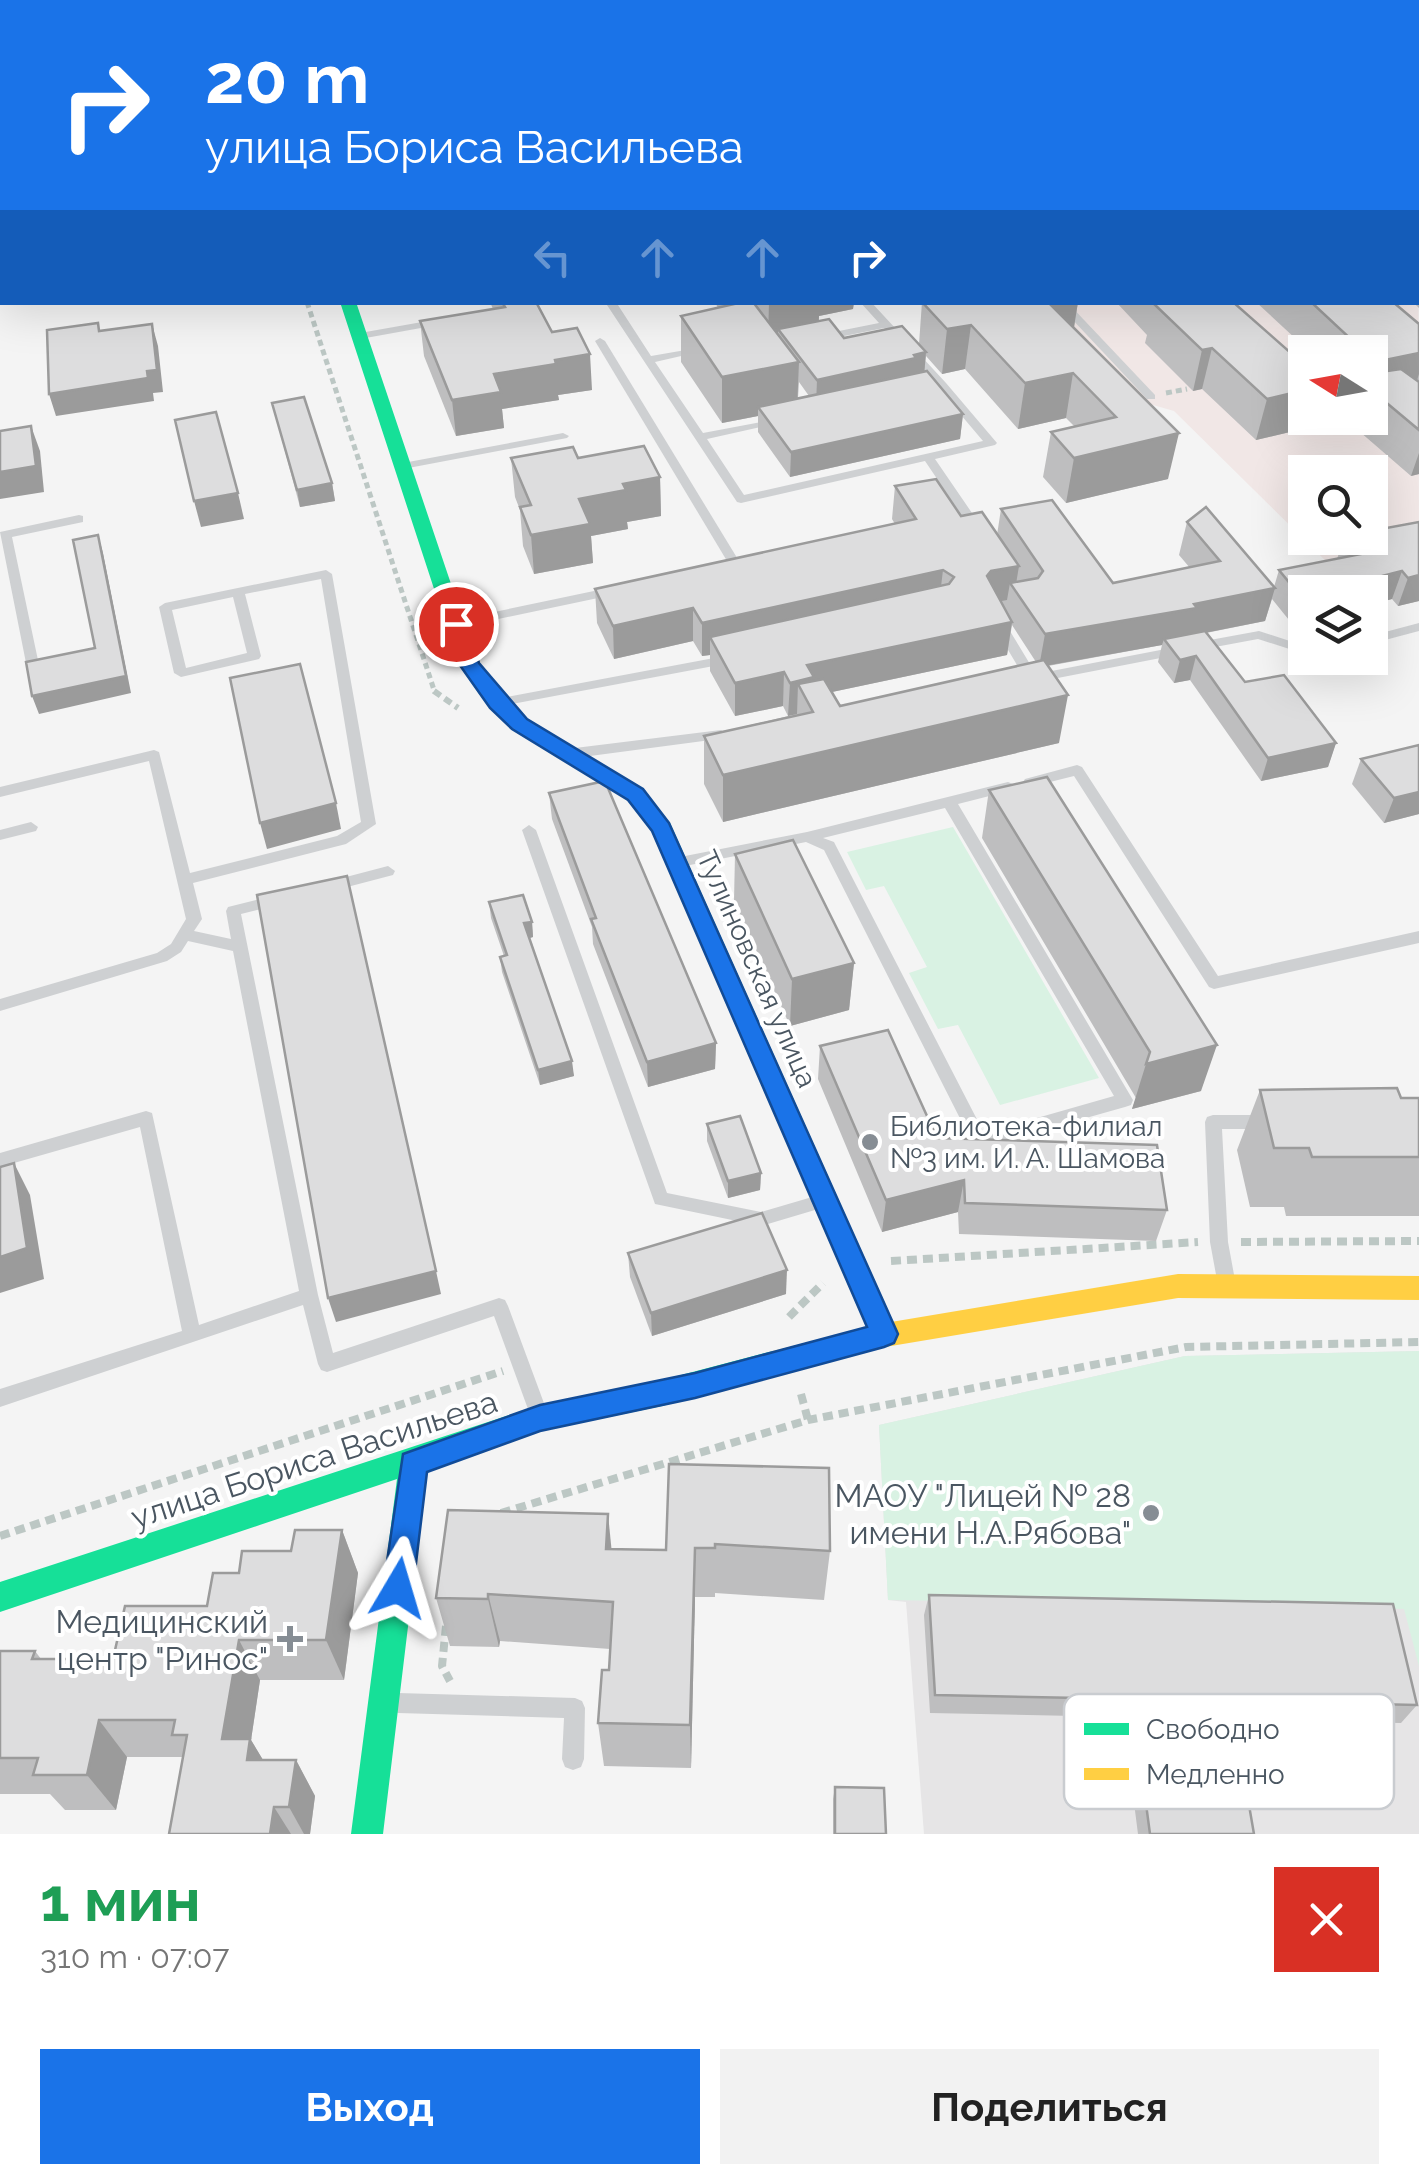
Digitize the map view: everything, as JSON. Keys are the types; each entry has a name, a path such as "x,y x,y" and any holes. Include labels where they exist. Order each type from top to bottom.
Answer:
{"street":[{"name":"Тулиновская улица","path":"349,305 469,664 519,724 635,794 662,828 884,1334"},
{"name":"улица Бориса Васильева","path":"0,1597 414,1463 540,1418 774,1366 884,1334 1126,1293 1227,1284 1419,1288"},
{"path":"368,1834 414,1463"}],"lane":[{"path":"612,305 741,499 992,443 868,305"},
{"path":"1063,305 1150,397"},
{"path":"360,336 448,321"},
{"path":"815,339 884,324"},
{"path":"600,341 736,566"},
{"path":"648,360 719,346"},
{"path":"923,389 942,385"},
{"path":"700,437 793,417"},
{"path":"402,466 562,436"},
{"path":"928,457 983,538"},
{"path":"32,665 3,535 79,519"},
{"path":"716,570 755,562"},
{"path":"186,879 341,840 369,824 326,574 238,591 165,607 181,673 254,656 238,591"},
{"path":"1016,588 1028,604 992,611 1032,679 1259,635 1288,644"},
{"path":"456,624 619,590"},
{"path":"1388,636 1416,631"},
{"path":"498,703 753,655"},
{"path":"566,754 737,733"},
{"path":"0,792 154,755 194,919 176,948 145,964 0,1005"},
{"path":"676,863 808,837 1077,770 1214,984 1419,938"},
{"path":"808,837 829,846 980,1141 1126,1100 949,802"},
{"path":"0,835 32,827"},
{"path":"529,830 660,1199 761,1219 828,1200"},
{"path":"388,871 233,911 309,1295 328,1364 498,1306 540,1418"},
{"path":"186,936 241,947"},
{"path":"0,1160 146,1118 192,1336"},
{"path":"1227,1284 1219,1242 1214,1122 1288,1122"},
{"path":"0,1398 309,1295"},
{"path":"384,1703 575,1708 572,1759"}],"path":[{"path":"495,1514 808,1420 1186,1346 1419,1342"},
{"path":"448,1613 442,1666 464,1706"}],"shaded area":[{"path":"1044,305 1419,305 1419,548 1334,569 1320,555 1388,555 1388,455 1288,455 1288,524 1174,411 1125,397"},
{"name":"МАОУ \"Лицей № 28 имени Н.А.Рябова\"","path":"1419,1351 1419,1834 924,1834 906,1602 888,1600 879,1425 1185,1356"}],"green space":[{"path":"953,827 1099,1078 1000,1105 958,1025 938,1029 909,973 927,967 884,886 866,890 847,852"},
{"path":"1419,1351 1419,1666 1404,1609 888,1600 879,1425 1185,1356"}],"building":[{"path":"538,305 552,332 577,328 590,354 494,374 501,392 452,400 420,321"},
{"path":"730,305 755,305 799,362 722,377 681,316"},
{"path":"925,305 1051,305 1179,433 1074,458 1051,432 1116,417 1073,373 1025,383 971,325 947,329"},
{"path":"1155,305 1236,305 1288,351 1288,394 1267,399 1212,348 1202,350"},
{"path":"1314,305 1397,305 1419,324 1419,353 1388,359 1388,335 1346,335"},
{"path":"829,319 844,338 902,326 926,352 914,355 916,358 817,380 778,329"},
{"path":"98,323 99,331 152,324 157,370 147,371 148,378 49,394 47,330"},
{"path":"1401,369 1419,382 1419,430 1388,404 1388,371"},
{"path":"927,371 963,414 791,452 758,407"},
{"path":"304,397 332,483 297,490 272,403"},
{"path":"216,412 238,493 194,501 175,420"},
{"path":"31,426 36,466 0,472 0,431"},
{"path":"644,446 660,477 623,484 626,490 579,499 590,524 531,535 520,507 531,505 511,458 573,447 578,458"},
{"path":"936,479 961,516 982,512 1019,566 991,571 987,576 1012,622 807,665 814,677 790,683 784,672 735,683 710,637 949,584 954,577 943,570 702,623 693,608 613,626 595,589 916,519 895,486"},
{"path":"1052,500 1113,583 1220,561 1187,522 1206,507 1275,588 1194,604 1197,608 1045,634 1010,583 1038,578 1043,571 1001,509"},
{"path":"1419,522 1419,575 1408,578 1402,571 1386,575 1288,575 1288,581 1279,570 1356,555 1388,555 1388,528"},
{"path":"98,535 126,676 32,696 26,662 95,648 73,540"},
{"path":"1205,631 1245,682 1284,675 1336,743 1268,758 1196,656 1180,660 1164,639"},
{"path":"1044,660 1068,695 723,775 704,736 813,712 798,684 824,679 840,706"},
{"path":"300,664 336,803 260,823 230,678"},
{"path":"1419,745 1419,792 1394,798 1361,759"},
{"path":"1047,777 1217,1045 1146,1064 1150,1052 989,790"},
{"path":"605,781 716,1043 647,1062 591,919 596,918 549,793"},
{"path":"793,840 854,963 792,979 735,854"},
{"path":"347,876 436,1271 328,1298 257,895"},
{"path":"523,895 532,922 524,923 572,1061 538,1070 500,957 507,955 489,902"},
{"path":"888,1030 937,1138 1157,1145 1167,1210 965,1203 964,1180 886,1200 820,1046"},
{"path":"1397,1088 1401,1098 1419,1098 1419,1157 1312,1157 1309,1148 1274,1148 1260,1090"},
{"path":"740,1116 761,1173 728,1181 707,1124"},
{"path":"14,1163 27,1248 0,1257 0,1167"},
{"path":"762,1213 787,1270 651,1313 628,1253"},
{"path":"669,1464 829,1468 830,1551 715,1544 715,1548 695,1548 690,1725 598,1723 602,1670 609,1670 613,1602 488,1594 488,1599 436,1598 448,1510 608,1514 606,1549 666,1550"},
{"path":"295,1530 342,1530 326,1640 239,1640 222,1739 250,1739 247,1760 296,1760 289,1807 274,1807 270,1834 169,1834 187,1735 172,1735 175,1720 99,1720 87,1775 33,1775 38,1758 0,1758 0,1651 35,1651 32,1659 113,1659 125,1606 207,1606 213,1573 239,1573 242,1551 291,1551"},
{"path":"929,1595 1393,1604 1417,1705 1394,1705 1394,1694 935,1695"},
{"path":"835,1787 884,1788 886,1834 835,1834"},
{"path":"1147,1809 1250,1809 1254,1834 1150,1834"}],"traffic: fast":[{"path":"349,305 469,665 492,697 519,724 635,794 662,828 885,1335"},
{"path":"0,1597 540,1418 662,1393 773,1364"},
{"path":"367,1834 413,1463"}],"traffic: slow":[{"path":"773,1364 885,1335 1178,1286 1419,1288"}],"place":[{"name":"Библиотека-филиал №3 им. И. А. Шамова","path":"870,1142"},
{"name":"МАОУ \"Лицей № 28 имени Н.А.Рябова\"","path":"1151,1513"},
{"name":"Медицинский центр \"Ринос\"","path":"290,1639"}],"route":[{"path":"398,1588 414,1463 540,1418 695,1386 884,1334 662,828 635,794 519,724 492,697 469,664 456,624"}]}
